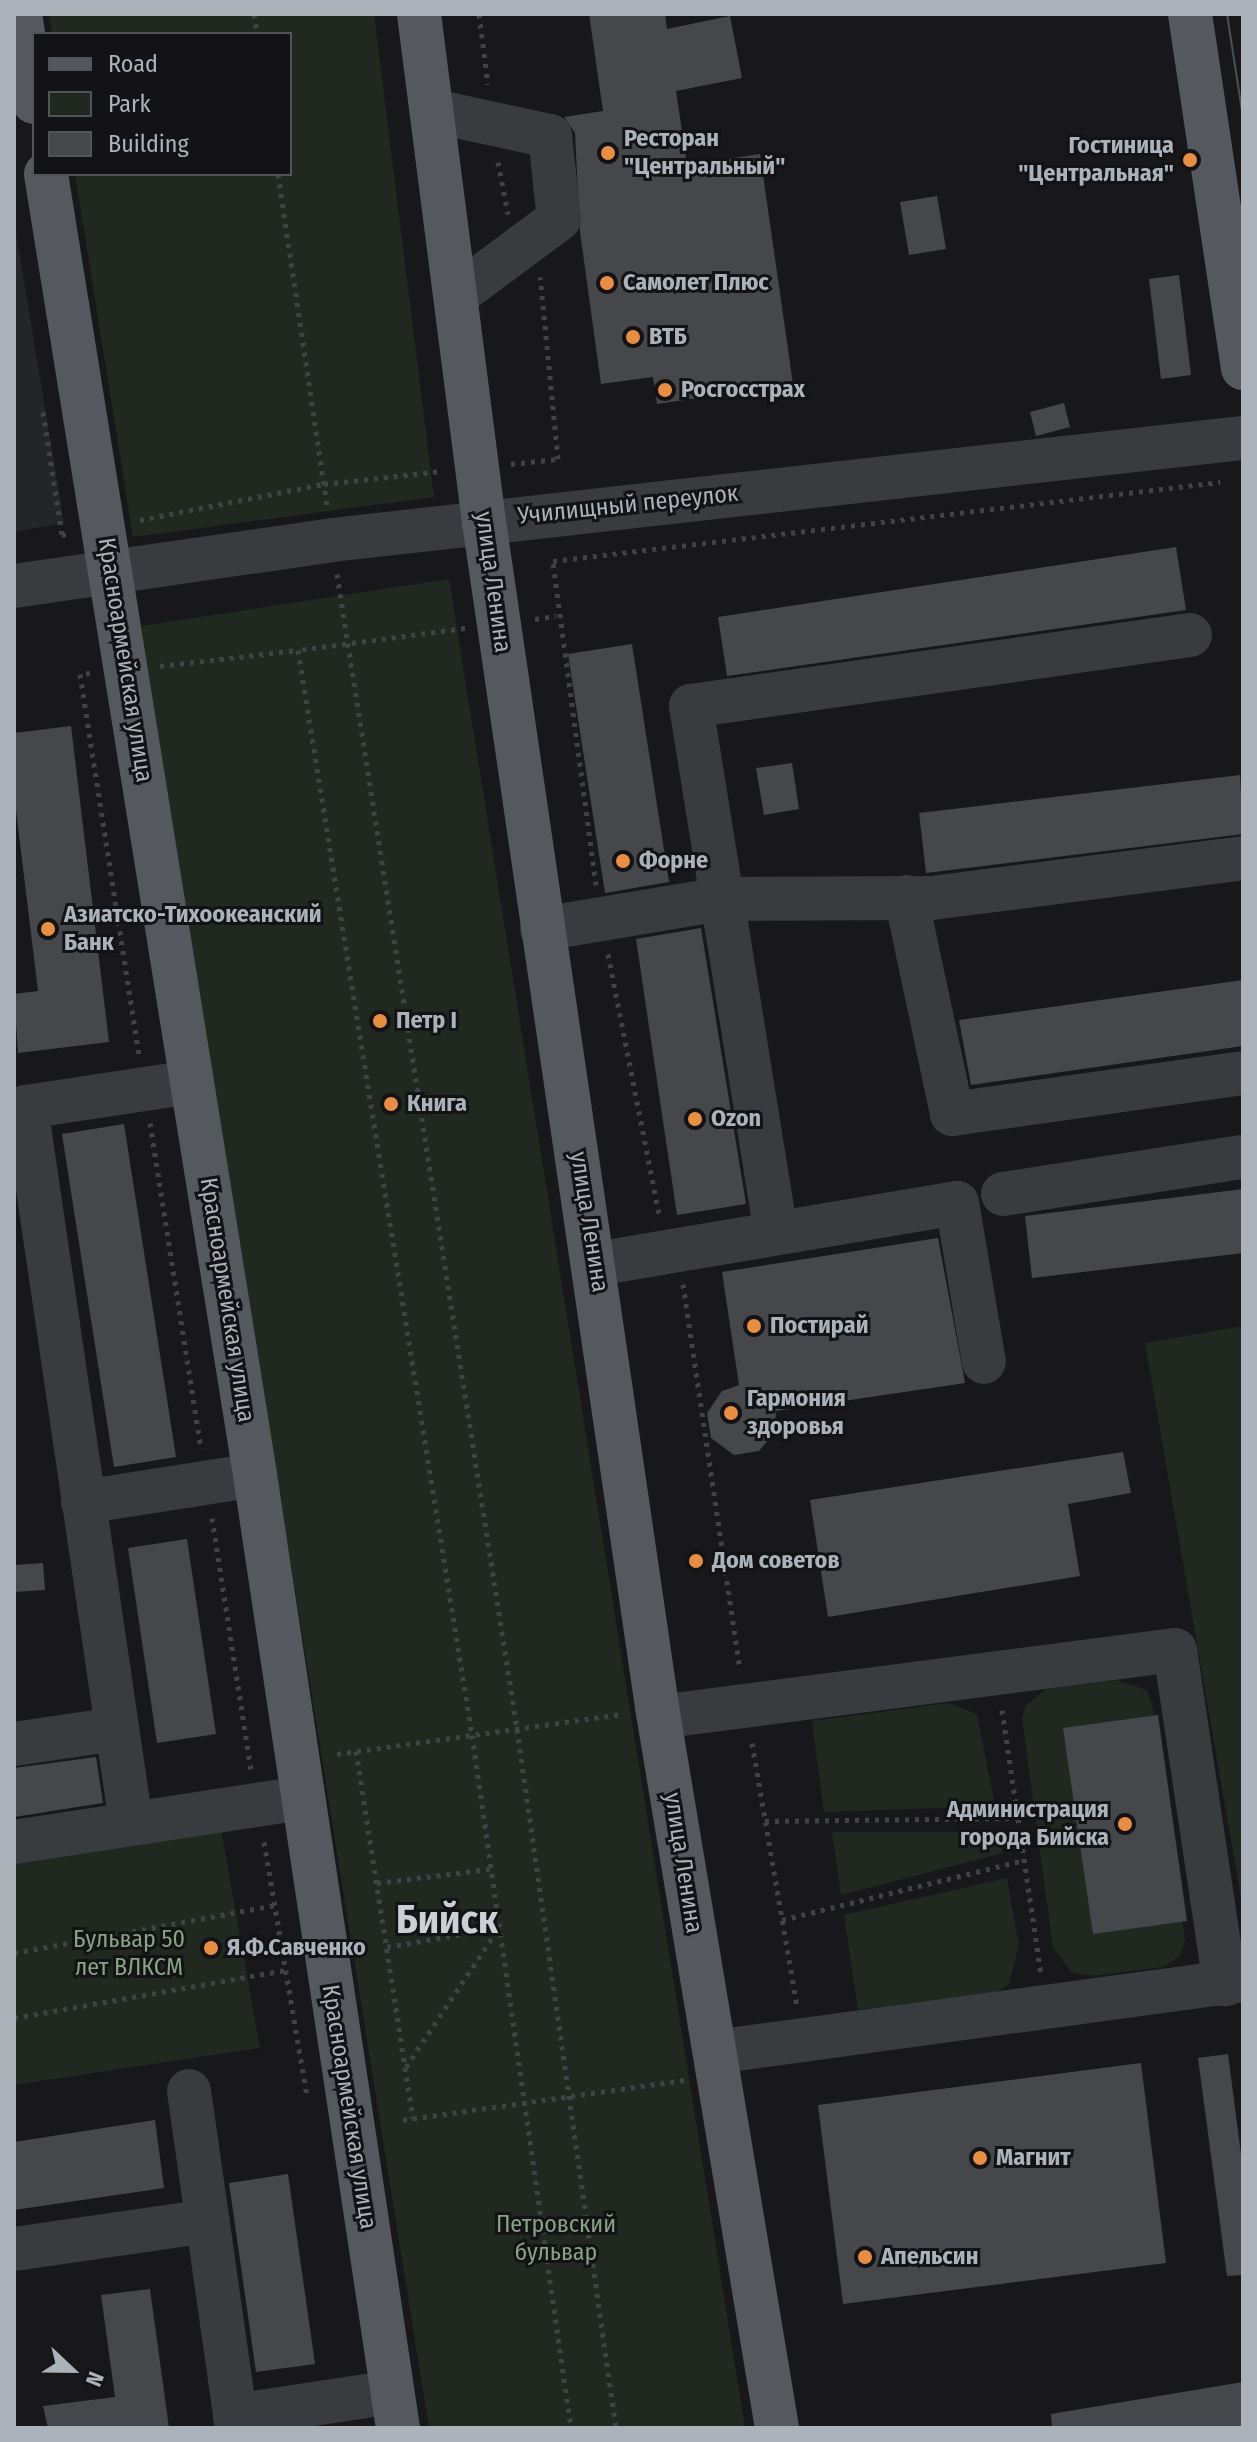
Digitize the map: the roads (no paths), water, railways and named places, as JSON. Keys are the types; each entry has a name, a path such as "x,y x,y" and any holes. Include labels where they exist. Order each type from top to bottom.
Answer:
{"main road":[{"path":"20,14 32,89"},
{"name":"улица Ленина","path":"419,14 458,294 484,522 542,929 596,1264 659,1717 777,2428"},
{"path":"1190,14 1243,368"},
{"name":"Красноармейская улица","path":"46,176 255,1475 395,2410"}],"street":[{"path":"434,111 550,136 559,219 458,294"},
{"name":"Училищный переулок","path":"14,586 332,540 1243,438"},
{"path":"776,1233 691,706 1190,635"},
{"path":"542,929 721,899 906,897 1243,858"},
{"path":"906,897 952,1114 1243,1073"},
{"path":"131,1823 20,1102 191,1082"},
{"path":"1003,1194 1243,1157"},
{"path":"596,1264 957,1203 984,1362"},
{"path":"83,1502 255,1475"},
{"path":"659,1717 1175,1650 1234,1982 715,2052"},
{"path":"14,1744 116,1729"},
{"path":"14,1842 131,1823 254,1785 301,1798"},
{"path":"189,2091 236,2422 395,2410"},
{"path":"14,2249 208,2221"}],"tram line":[{"path":"1227,14 1243,117"}],"place":[{"name":"Ресторан \"Центральный\"","path":"608,153"},
{"name":"Гостиница \"Центральная\"","path":"1190,160"},
{"name":"Самолет Плюс","path":"607,283"},
{"name":"ВТБ","path":"633,337"},
{"name":"Росгосстрах","path":"665,390"},
{"name":"Форне","path":"623,861"},
{"name":"Азиатско-Тихоокеанский Банк","path":"48,929"},
{"name":"Петр I","path":"380,1021"},
{"name":"Книга","path":"391,1104"},
{"name":"Ozon","path":"695,1119"},
{"name":"Постирай","path":"754,1326"},
{"name":"Гармония здоровья","path":"731,1413"},
{"name":"Дом советов","path":"696,1561"},
{"name":"Администрация города Бийска","path":"1125,1824"},
{"name":"Я.Ф.Савченко","path":"211,1948"},
{"name":"Магнит","path":"980,2158"},
{"name":"Апельсин","path":"865,2257"}],"district":[{"name":"Бийск","path":"447,1920"}],"park label":[{"name":"Бульвар 50 лет ВЛКСМ","path":"129,1954"},
{"name":"Петровский бульвар","path":"556,2239"}]}
